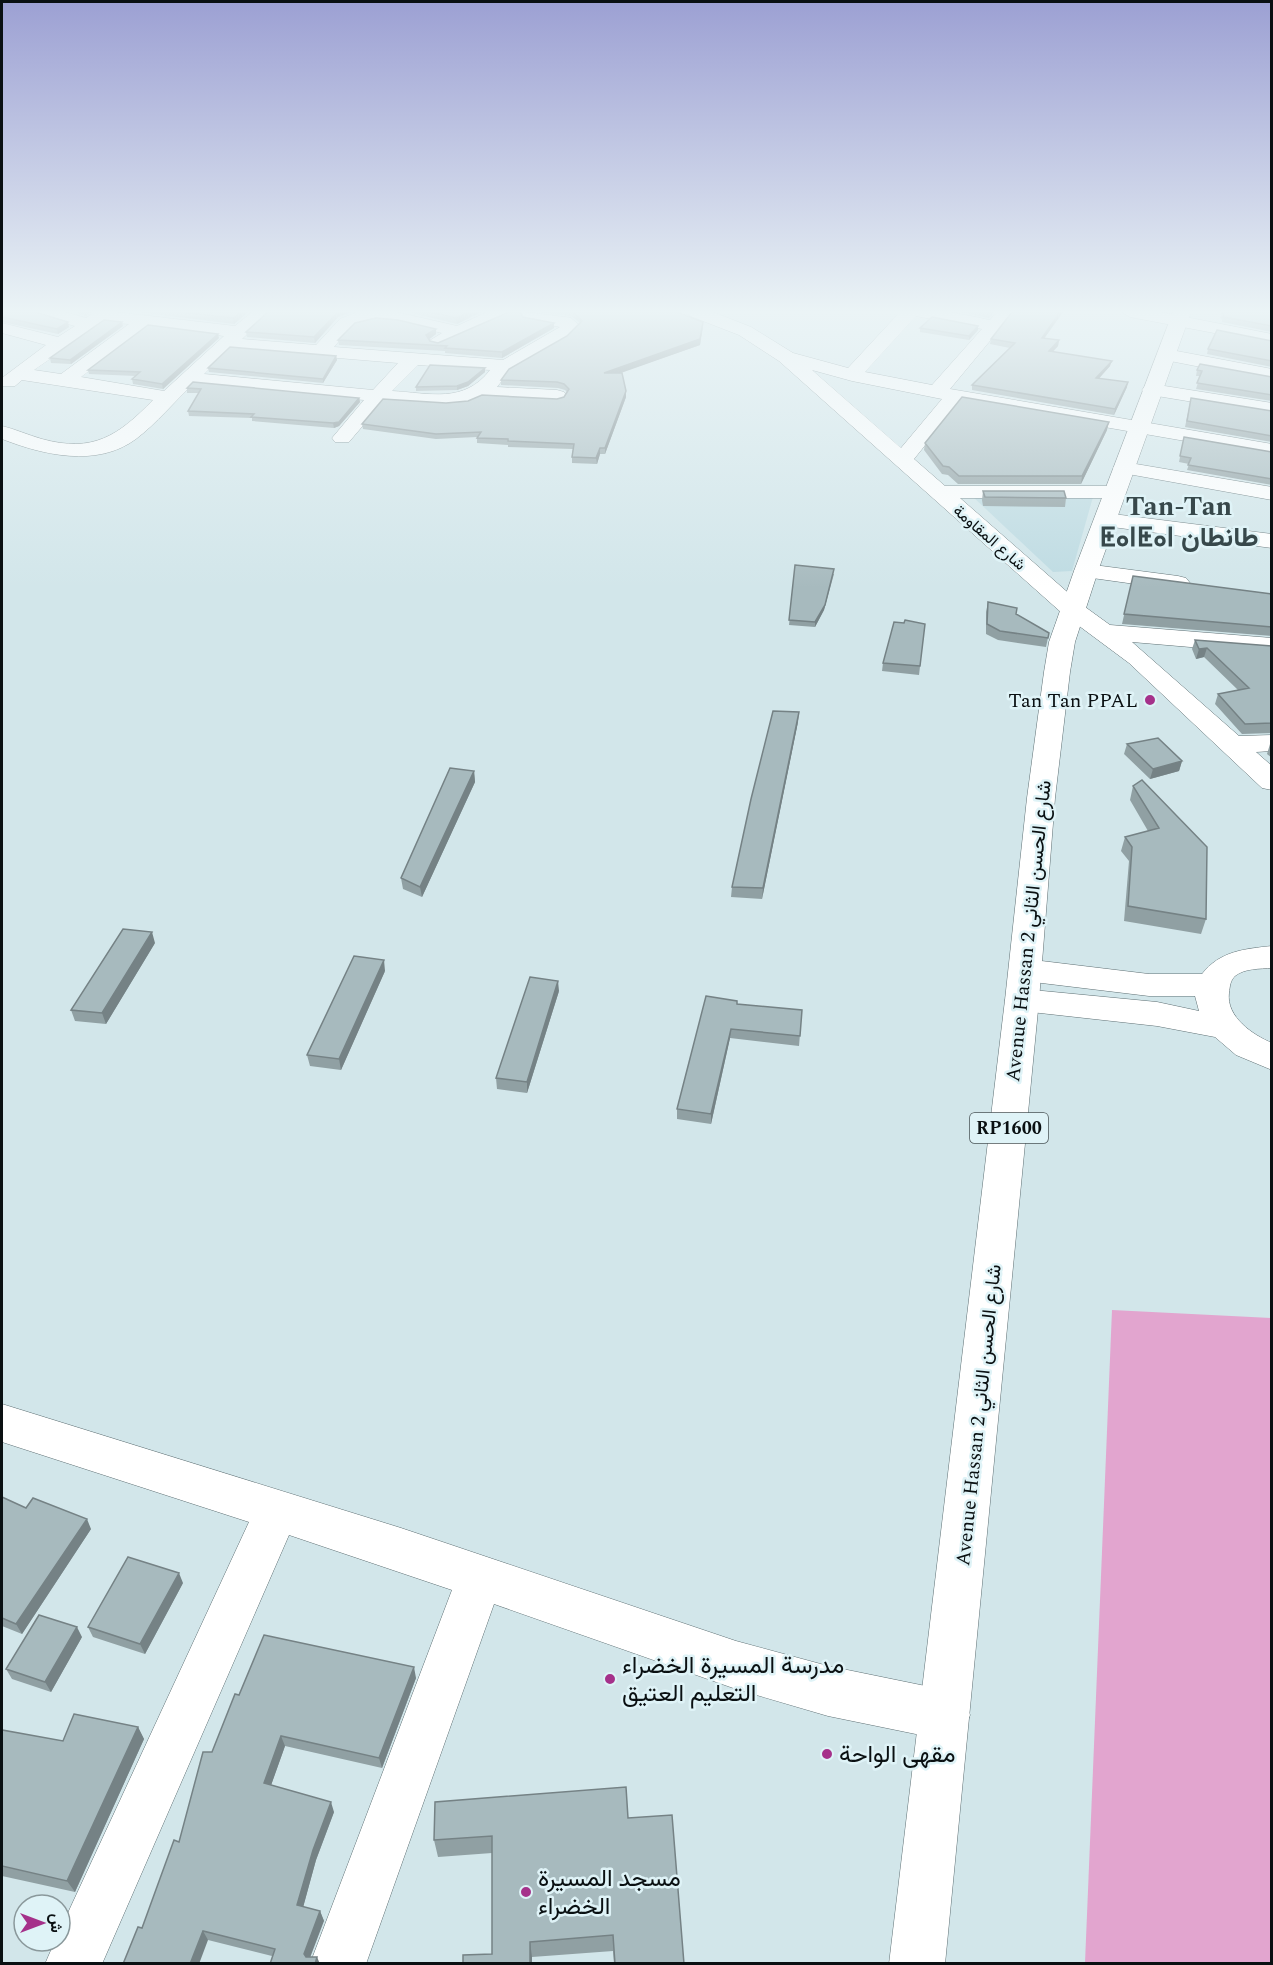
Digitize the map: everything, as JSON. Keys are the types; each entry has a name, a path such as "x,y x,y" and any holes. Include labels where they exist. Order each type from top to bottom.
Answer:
{"street":[{"path":"2,432 55,448 97,448 121,439 161,404"},
{"path":"342,438 371,404"},
{"name":"شارع المقاومة","path":"840,404 1072,609 1138,658 1272,782"},
{"path":"903,459 939,404"},
{"path":"1009,404 1272,450"},
{"name":"Avenue Hassan 2 شارع الحسن الثاني","path":"917,1964 1024,985 1041,798 1057,672 1072,609 1147,404"},
{"path":"1239,404 1272,409"},
{"path":"939,492 1272,495"},
{"path":"1114,493 1272,541"},
{"path":"1086,571 1202,586"},
{"path":"1101,632 1272,646"},
{"path":"1230,745 1272,743"},
{"path":"1272,957 1238,961 1222,971 1212,985 1210,998 1214,1012 1224,1027 1241,1043 1272,1058"},
{"path":"1024,985 1212,985"},
{"path":"1024,985 1224,1027"},
{"path":"2,1423 277,1510 736,1665 828,1691 945,1715"},
{"path":"73,1964 277,1510"},
{"path":"338,1964 480,1578"}],"shaded area":[{"path":"971,495 1093,497 1072,571 1053,572"},
{"path":"1112,1310 1271,1318 1271,1963 1085,1963"}],"building":[{"path":"192,404 354,404 339,422 333,423 251,417 254,414 188,411"},
{"path":"379,404 621,404 605,448 600,448 596,458 572,457 574,444 477,438 481,432 436,434 362,424"},
{"path":"957,404 1001,404 1109,422 1082,476 959,476 949,467 943,466 925,443"},
{"path":"1083,404 1118,404 1115,409"},
{"path":"1190,404 1227,404 1272,411 1272,436 1187,421"},
{"path":"1184,437 1272,452 1272,479 1188,465 1191,458 1180,456"},
{"path":"983,491 1064,491 1066,498 985,497"},
{"path":"795,565 834,569 825,605 815,622 789,620"},
{"path":"1133,576 1272,594 1272,627 1124,614"},
{"path":"988,602 1017,608 1016,614 1049,633 1048,638 1000,631 987,624"},
{"path":"905,620 925,624 920,666 883,663 894,622 904,623"},
{"path":"1195,640 1272,646 1272,723 1245,724 1218,694 1249,688 1207,648 1199,649"},
{"path":"773,711 799,712 763,888 732,887 751,799"},
{"path":"1158,738 1182,761 1153,769 1127,744"},
{"path":"450,768 474,771 420,887 401,878"},
{"path":"1142,780 1207,847 1206,919 1128,906 1132,847 1125,837 1159,828 1133,786"},
{"path":"123,929 152,932 102,1013 71,1010"},
{"path":"354,956 384,960 339,1059 307,1055"},
{"path":"530,977 558,981 527,1082 496,1078"},
{"path":"706,996 737,1001 737,1004 802,1010 800,1036 731,1029 711,1114 677,1109"},
{"path":"2,1497 26,1508 33,1498 87,1519 16,1624 2,1618"},
{"path":"128,1557 179,1573 140,1644 88,1627"},
{"path":"39,1615 77,1627 45,1682 6,1669"},
{"path":"264,1635 414,1667 379,1758 281,1736 264,1783 331,1802 313,1850 297,1905 320,1911 304,1954 306,1957 317,1957 315,1964 270,1964 275,1949 203,1931 190,1964 123,1964 138,1927 142,1928 174,1840 179,1842 203,1752 212,1752 235,1694 239,1695"},
{"path":"74,1714 138,1727 67,1881 2,1866 2,1730 63,1741"},
{"path":"626,1787 628,1818 672,1815 684,1964 615,1964 613,1935 530,1942 530,1964 463,1964 463,1955 492,1954 492,1836 434,1840 435,1802"}],"place":[{"name":"Tan Tan PPAL","path":"1150,700"},
{"name":"مدرسة المسيرة الخضراء التعليم العتيق","path":"610,1679"},
{"name":"مقهى الواحة","path":"827,1754"},
{"name":"مسجد المسيرة الخضراء","path":"526,1892"}],"district":[{"name":"Tan-Tan ⵟⴰⵏⵟⴰⵏ طانطان","path":"1179,522"}]}
